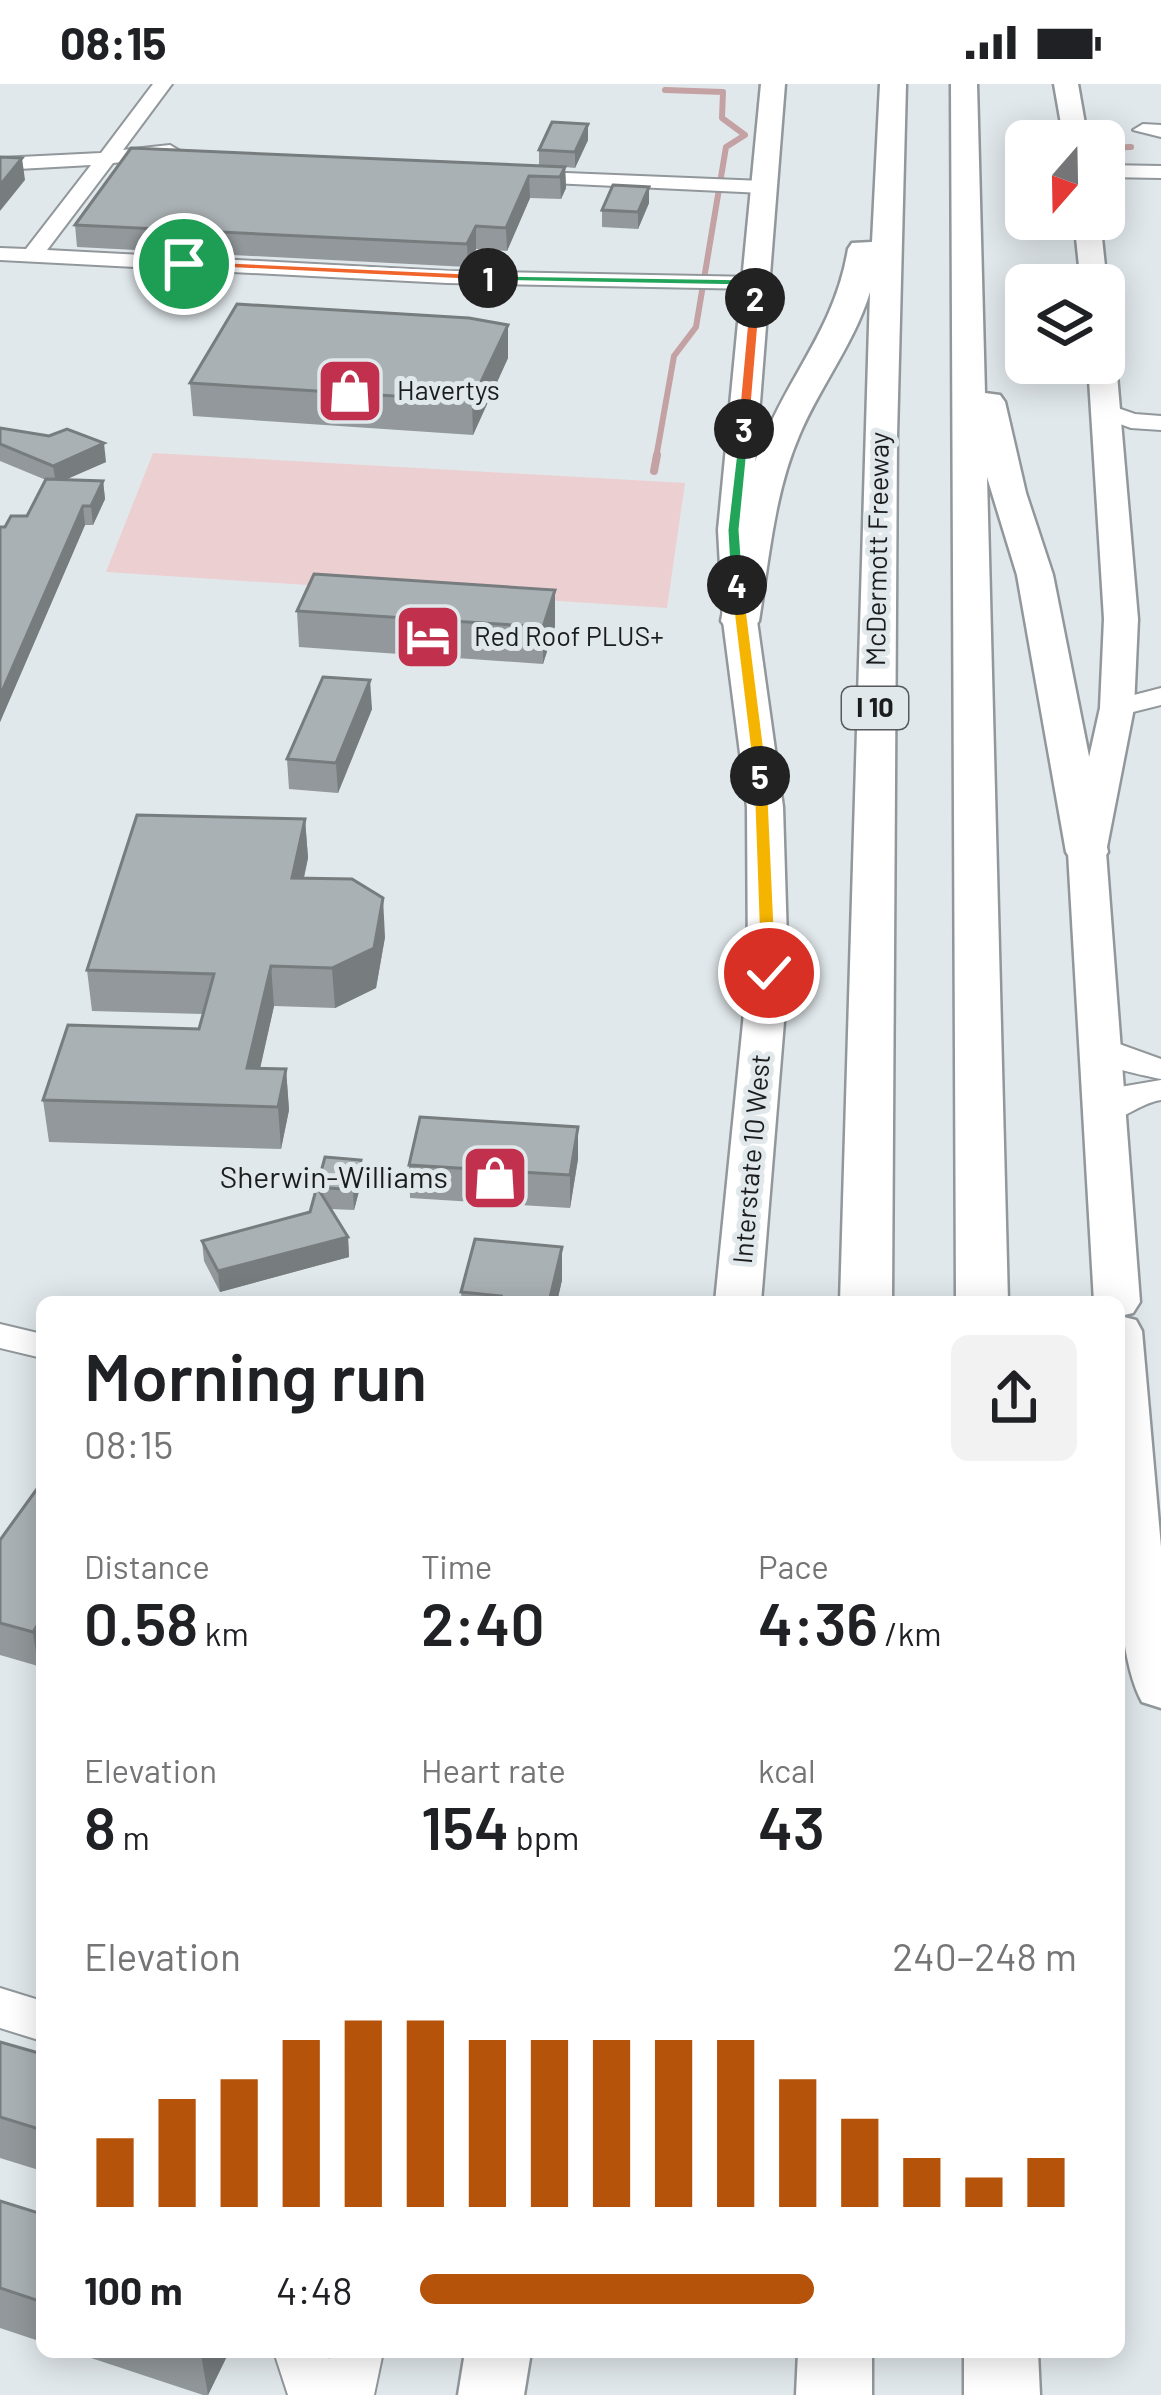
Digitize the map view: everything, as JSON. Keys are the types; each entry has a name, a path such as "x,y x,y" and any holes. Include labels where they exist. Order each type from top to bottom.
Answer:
{"highway":[{"path":"964,84 982,1296"},
{"path":"740,621 772,460 838,340 856,295 863,218 893,99"},
{"name":"McDermott Freeway","path":"866,1296 880,436 893,99"},
{"path":"969,283 994,434 1035,574 1087,852"},
{"path":"834,2395 835,2358"},
{"path":"1001,2358 1002,2395"}],"main road":[{"name":"Interstate 10 West","path":"740,1296 769,973 765,807 740,621 734,530 773,84"},
{"path":"1066,84 1072,120"},
{"path":"1104,384 1120,657 1117,708 1087,852 1117,1296"},
{"path":"1125,1372 1147,1527 1161,1688"},
{"path":"491,2395 497,2358"}],"street":[{"path":"32,256 163,84"},
{"path":"0,164 195,152"},
{"path":"1125,172 1161,172"},
{"path":"489,175 763,187"},
{"path":"0,254 447,278 756,283"},
{"path":"1106,411 1131,421 1161,423"},
{"path":"1110,448 1124,439 1161,436"},
{"path":"1120,657 1161,676"},
{"path":"1117,708 1161,696"},
{"path":"1097,1046 1126,1061 1161,1069"},
{"path":"1102,1114 1132,1094 1161,1090"},
{"path":"0,1336 36,1345"},
{"path":"0,2008 36,2019"},
{"path":"302,2358 315,2395"},
{"path":"347,2395 356,2358"}],"shaded area":[{"path":"153,453 685,483 667,608 106,572"}],"building":[{"path":"552,122 588,124 575,152 539,150"},
{"path":"131,148 565,167 560,177 529,176 506,228 476,226 467,244 75,225"},
{"path":"0,157 22,158 0,185"},
{"path":"613,185 649,187 638,212 602,210"},
{"path":"237,304 469,318 508,325 472,401 190,383"},
{"path":"0,428 49,436 67,429 104,443 53,466 0,444"},
{"path":"46,479 103,481 91,506 83,506 0,696 0,527 11,516 27,516"},
{"path":"314,574 555,590 543,627 297,611"},
{"path":"323,677 370,680 336,763 287,759"},
{"path":"137,815 305,819 292,878 352,879 383,898 374,948 332,968 271,966 247,1068 286,1069 278,1107 43,1100 68,1025 199,1029 214,974 87,970"},
{"path":"420,1117 578,1127 570,1175 409,1165"},
{"path":"325,1157 361,1160 353,1190 317,1187 348,1237 218,1271 202,1241 310,1212"},
{"path":"475,1239 562,1247 550,1296 461,1292"},
{"path":"36,1490 33,1632 0,1623 0,1540"},
{"path":"0,2042 36,2052 36,2128 0,2117"},
{"path":"0,2201 36,2212 36,2300 0,2288"}],"waterway":[{"path":"656,458 674,356 696,327 726,147 745,135 722,118 723,92 665,90"},
{"path":"1125,147 1131,147"},
{"path":"654,471 657,455"}],"place":[{"name":"Havertys","path":"350,391"},
{"name":"Red Roof PLUS+","path":"428,637"},
{"name":"Sherwin-Williams","path":"495,1178"}],"route":[{"path":"184,264 447,278 756,283 734,530 740,621 765,807 769,973"}]}
